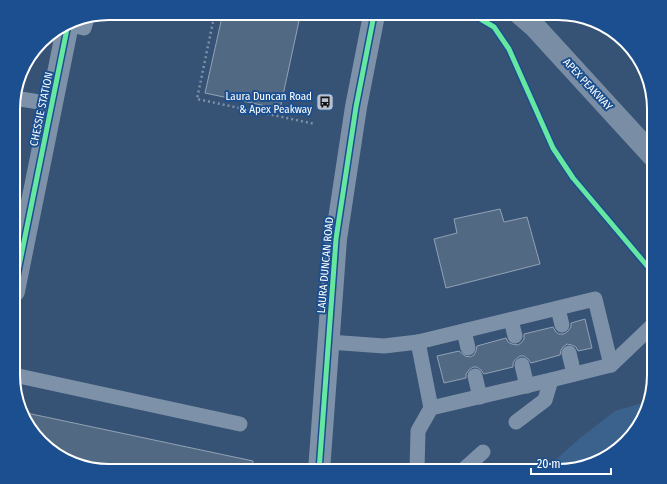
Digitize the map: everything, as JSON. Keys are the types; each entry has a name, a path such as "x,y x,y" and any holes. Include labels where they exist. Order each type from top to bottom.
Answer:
{"main road":[{"name":"APEX PEAKWAY","path":"527,20 647,148"}],"street":[{"name":"LAURA DUNCAN ROAD","path":"320,464 336,239 356,107 373,20"},
{"name":"CHESSIE STATION","path":"20,261 67,31"}],"lane":[{"path":"77,26 84,28 85,23"},
{"path":"21,99 52,104"},
{"path":"329,342 384,346 418,342 595,299 612,365"},
{"path":"558,309 562,325"},
{"path":"511,320 515,336"},
{"path":"464,331 468,348"},
{"path":"431,408 612,365 647,331"},
{"path":"417,464 418,431 431,408 418,342"},
{"path":"569,353 574,374"},
{"path":"522,365 527,386"},
{"path":"20,376 240,424"},
{"path":"475,376 480,397"},
{"path":"516,422 545,400 551,380"},
{"path":"470,464 483,452"}],"path":[{"path":"213,20 197,99 315,124"}],"water":[{"path":"642,403 635,420 629,429 608,449 581,461 551,464 580,438 615,411"}],"building":[{"path":"221,20 299,21 280,109 205,93"},
{"path":"500,209 504,222 527,217 540,264 446,288 434,239 457,233 454,219"},
{"path":"585,319 592,348 578,351 576,347 567,344 561,350 560,355 531,363 524,356 520,356 513,363 513,367 484,374 477,367 473,367 466,374 466,378 444,383 437,356 459,351 465,356 470,357 474,355 477,346 506,338 508,342 518,345 524,339 524,334 553,327 559,334 564,334 571,327 571,323"},
{"path":"29,413 253,461 253,464 103,464 91,462 70,455 55,446 38,429"}],"cycle path":[{"path":"320,464 336,239 356,107 373,20"},
{"path":"482,20 494,27 509,49 553,148 573,178 647,266"},
{"path":"20,261 67,31"}],"place":[{"name":"Laura Duncan Road & Apex Peakway","path":"325,102"}]}
